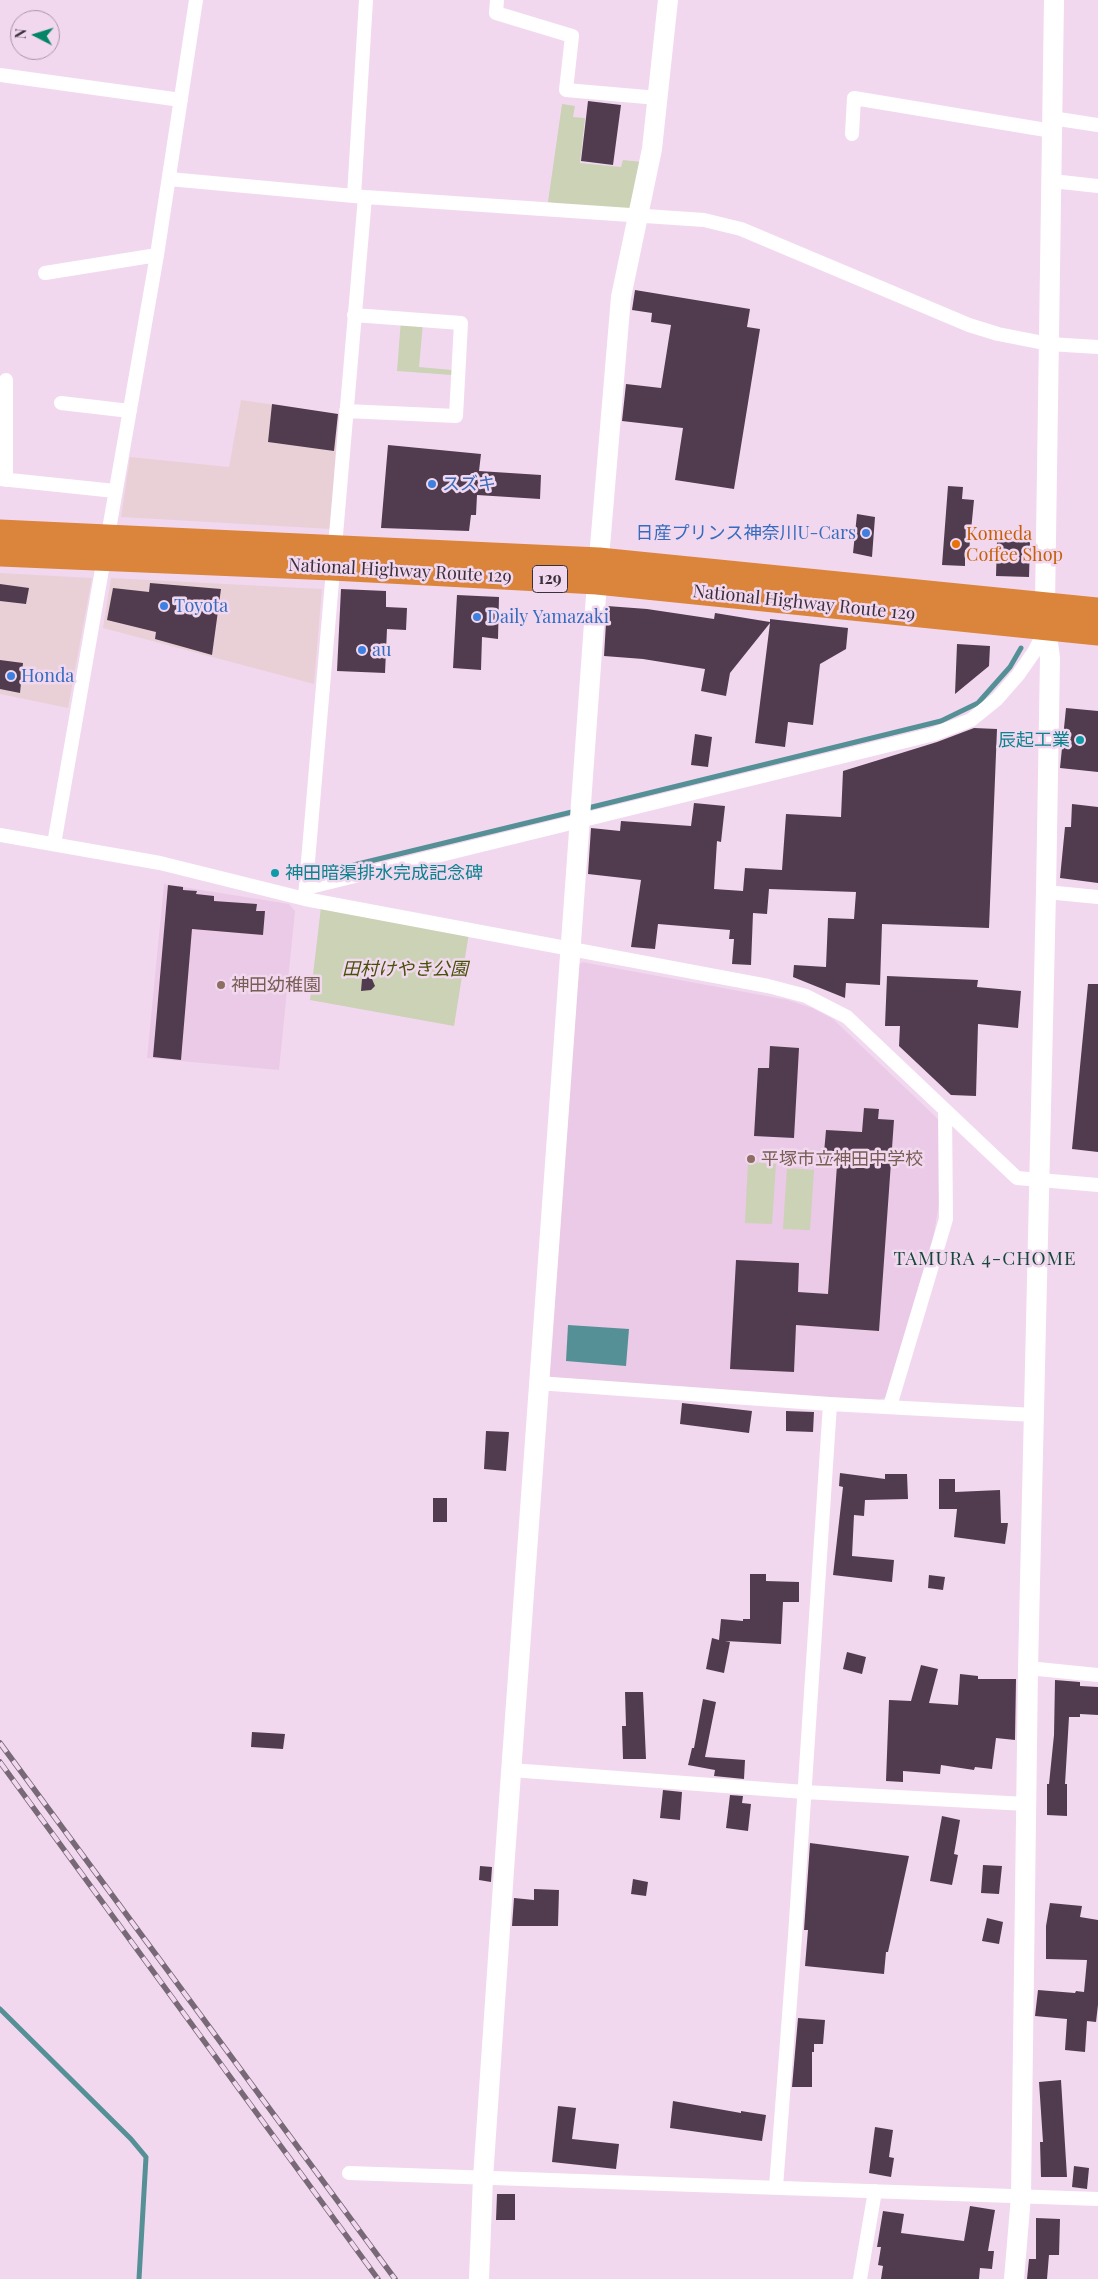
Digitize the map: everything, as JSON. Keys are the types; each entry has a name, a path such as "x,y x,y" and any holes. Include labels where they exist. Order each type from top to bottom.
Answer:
{"highway":[{"name":"National Highway Route 129","path":"0,532 106,547 598,571 1046,616 1098,610"},
{"name":"National Highway Route 129","path":"0,554 106,547"},
{"name":"National Highway Route 129","path":"1046,616 1098,633"}],"street":[{"path":"54,844 157,255 196,0"},
{"path":"306,893 354,315 366,0"},
{"path":"497,0 496,13 572,36 566,90 658,98"},
{"path":"479,2279 483,2178 511,1770 598,571 621,297 652,150 668,0"},
{"path":"1014,2279 1021,2196 1028,1668 1041,1179 1050,658 1046,616 1054,0"},
{"path":"0,75 181,100"},
{"path":"852,134 854,98 1052,125 1098,125"},
{"path":"169,179 359,196 639,217 704,220 741,229 969,325 998,334 1049,344 1098,347"},
{"path":"1052,181 1098,186"},
{"path":"45,273 157,255"},
{"path":"346,411 456,416 461,323 354,315"},
{"path":"6,380 3,400 3,479 115,491"},
{"path":"61,403 130,410"},
{"path":"306,893 580,821 934,734 971,720 997,699 1018,675 1034,652 1046,616"},
{"path":"0,835 160,863 571,949 768,986 806,996 847,1017 1016,1178 1098,1185"},
{"path":"1046,892 1098,897"},
{"path":"890,1406 946,1219 945,1111"},
{"path":"538,1383 830,1404 1034,1415"},
{"path":"776,2187 805,1792 830,1404"},
{"path":"1028,1668 1098,1675"},
{"path":"511,1770 805,1792 1026,1804"},
{"path":"348,2173 1098,2199"},
{"path":"860,2279 875,2191"}],"shaded area":[{"path":"241,400 338,414 331,529 121,517 130,457 229,467"},
{"path":"0,573 92,578 68,708 0,694"},
{"path":"111,578 322,589 314,684 103,628"},
{"name":"神田幼稚園","path":"164,884 289,904 295,911 279,1070 147,1058"},
{"name":"平塚市立神田中学校","path":"582,962 788,1000 812,1008 833,1019 939,1120 940,1198 933,1239 887,1397 876,1401 551,1378 546,1371 578,966"},
{"path":"568,1325 629,1329 626,1366 566,1361"}],"green space":[{"path":"562,104 575,106 573,117 585,118 580,163 621,167 623,160 642,162 636,202 629,208 588,210 548,202"},
{"path":"401,320 423,322 419,367 452,370 452,375 397,371"},
{"name":"田村けやき公園","path":"321,907 469,933 454,1026 310,1000"},
{"path":"748,1162 776,1164 772,1224 745,1223"},
{"path":"787,1168 814,1170 810,1230 783,1229"}],"building":[{"path":"588,101 621,105 613,165 581,161"},
{"path":"635,290 750,309 747,327 760,329 734,489 675,480 683,428 622,421 626,384 661,388 671,325 651,322 652,313 632,310"},
{"path":"272,404 338,414 334,451 268,442"},
{"name":"スズキ","path":"388,445 481,454 479,471 541,475 540,499 477,495 476,515 471,515 469,531 381,528"},
{"path":"948,486 963,487 962,499 974,500 969,551 965,550 965,566 942,565"},
{"path":"857,514 875,517 872,557 853,553"},
{"path":"997,541 1030,542 1029,577 996,576"},
{"name":"Toyota","path":"150,583 221,589 212,655 155,639 156,632 107,620 113,588 149,592"},
{"path":"0,584 29,588 26,604 0,601"},
{"name":"au","path":"341,589 386,591 386,607 407,608 406,630 387,629 385,673 337,671"},
{"name":"Daily Yamazaki","path":"457,595 499,597 498,639 482,637 481,670 453,668"},
{"path":"607,606 647,609 714,619 715,613 770,622 770,619 848,628 846,649 820,664 813,725 788,722 785,747 755,743 770,623 730,673 726,696 701,691 705,669 643,659 604,656"},
{"path":"957,644 990,646 989,666 955,694"},
{"name":"Honda","path":"0,660 23,663 20,693 0,689"},
{"name":"辰起工業","path":"1066,708 1098,711 1098,772 1060,768"},
{"path":"974,728 997,729 989,928 882,924 880,985 846,983 845,998 793,977 794,965 826,967 828,918 854,919 856,892 769,889 767,914 753,913 751,965 732,964 734,939 729,939 730,930 658,924 655,949 631,947 641,880 588,874 591,828 620,831 621,821 691,826 694,803 725,806 721,842 717,841 714,889 743,891 745,868 782,870 786,814 841,817 843,771 937,742"},
{"path":"695,734 712,737 708,767 691,765"},
{"path":"1072,804 1098,807 1098,883 1060,878 1065,827 1071,827"},
{"path":"168,885 183,887 183,890 197,891 196,894 214,896 214,901 257,904 256,911 265,911 263,935 192,929 181,1060 153,1057"},
{"path":"887,976 978,980 977,987 1021,991 1018,1028 978,1024 976,1096 951,1095 899,1046 900,1026 885,1026"},
{"path":"368,977 372,979 375,986 371,990 361,991 362,979"},
{"path":"1088,984 1098,984 1098,1152 1072,1149"},
{"path":"770,1046 799,1048 794,1138 754,1136 758,1068 769,1068"},
{"path":"864,1108 879,1109 878,1119 894,1120 879,1331 796,1325 794,1372 730,1369 736,1260 799,1263 798,1292 828,1294 837,1165 823,1164 826,1130 862,1132"},
{"path":"682,1403 752,1411 749,1433 680,1424"},
{"path":"786,1411 814,1412 813,1432 786,1431"},
{"path":"486,1431 509,1432 506,1471 484,1469"},
{"path":"840,1473 885,1479 885,1474 907,1474 908,1499 865,1500 864,1516 854,1515 852,1556 894,1560 892,1582 833,1575 843,1487 839,1486"},
{"path":"939,1479 955,1479 955,1492 1000,1490 1001,1523 1008,1523 1005,1544 954,1537 957,1509 939,1509"},
{"path":"433,1498 447,1498 447,1522 433,1522"},
{"path":"750,1574 766,1574 766,1581 799,1582 799,1602 783,1602 781,1644 725,1641 730,1642 724,1673 706,1669 712,1638 719,1640 721,1619 743,1621 743,1619 750,1619"},
{"path":"929,1575 945,1577 943,1590 928,1588"},
{"path":"847,1652 866,1657 862,1674 843,1669"},
{"path":"921,1665 938,1669 929,1703 958,1705 960,1674 978,1676 978,1679 1016,1679 1015,1740 996,1738 992,1769 975,1767 974,1770 941,1765 940,1774 903,1771 903,1782 886,1781 889,1700 911,1701"},
{"path":"1055,1680 1080,1682 1080,1686 1098,1687 1098,1715 1080,1714 1080,1717 1069,1717 1065,1784 1067,1784 1067,1816 1047,1815 1047,1784 1049,1784 1054,1735"},
{"path":"625,1692 643,1692 646,1759 623,1759 622,1726 626,1726"},
{"path":"703,1699 716,1702 705,1757 745,1760 744,1779 714,1776 715,1770 688,1765 692,1748 694,1748"},
{"path":"252,1732 285,1734 283,1749 251,1747"},
{"path":"663,1790 682,1792 680,1820 660,1818"},
{"path":"730,1795 743,1796 742,1803 751,1804 748,1831 726,1828"},
{"path":"942,1816 960,1820 954,1854 958,1855 952,1885 930,1881"},
{"path":"810,1843 909,1856 888,1952 886,1952 884,1974 805,1966 808,1930 804,1930"},
{"path":"983,1865 1002,1866 999,1894 981,1893"},
{"path":"480,1866 492,1867 491,1882 479,1880"},
{"path":"633,1879 648,1882 646,1896 631,1894"},
{"path":"534,1889 559,1890 558,1926 512,1926 514,1898 534,1900"},
{"path":"1050,1903 1082,1906 1080,1917 1098,1920 1098,2005 1096,2022 1087,2021 1085,2052 1065,2050 1067,2019 1035,2016 1038,1990 1084,1992 1087,1960 1046,1959 1046,1926"},
{"path":"987,1918 1003,1922 999,1944 982,1941"},
{"path":"798,2018 825,2020 823,2044 814,2044 814,2052 812,2052 812,2087 792,2087"},
{"path":"1061,2080 1067,2177 1041,2177 1040,2142 1043,2142 1039,2082"},
{"path":"673,2101 741,2113 741,2111 766,2115 762,2141 670,2128"},
{"path":"558,2106 576,2108 572,2139 619,2144 616,2169 552,2162"},
{"path":"875,2127 893,2130 889,2157 894,2158 891,2177 869,2173"},
{"path":"1074,2166 1089,2168 1087,2189 1072,2187"},
{"path":"497,2194 515,2194 515,2220 496,2220"},
{"path":"970,2206 995,2210 988,2251 994,2251 992,2269 980,2268 979,2279 881,2279 883,2266 878,2265 881,2247 877,2247 883,2211 904,2214 901,2233 964,2241"},
{"path":"1036,2218 1060,2219 1059,2255 1049,2255 1047,2279 1027,2279 1029,2259 1036,2259"}],"waterway":[{"path":"584,809 941,721 978,703 1010,667 1021,648"},
{"path":"329,871 576,811"},
{"path":"0,2009 131,2139 146,2157 139,2279"}],"railway":[{"path":"0,1743 395,2279"},
{"path":"0,1762 378,2279"}],"place":[{"name":"スズキ","path":"432,484"},
{"name":"日産プリンス神奈川U-Cars","path":"866,533"},
{"name":"Komeda Coffee Shop","path":"956,544"},
{"name":"Toyota","path":"164,606"},
{"name":"Daily Yamazaki","path":"477,617"},
{"name":"au","path":"362,650"},
{"name":"Honda","path":"11,676"},
{"name":"辰起工業","path":"1080,740"},
{"name":"神田暗渠排水完成記念碑","path":"275,873"},
{"name":"神田幼稚園","path":"221,985"},
{"name":"平塚市立神田中学校","path":"751,1159"}],"district":[{"name":"TAMURA 4-CHOME","path":"985,1259"}]}
